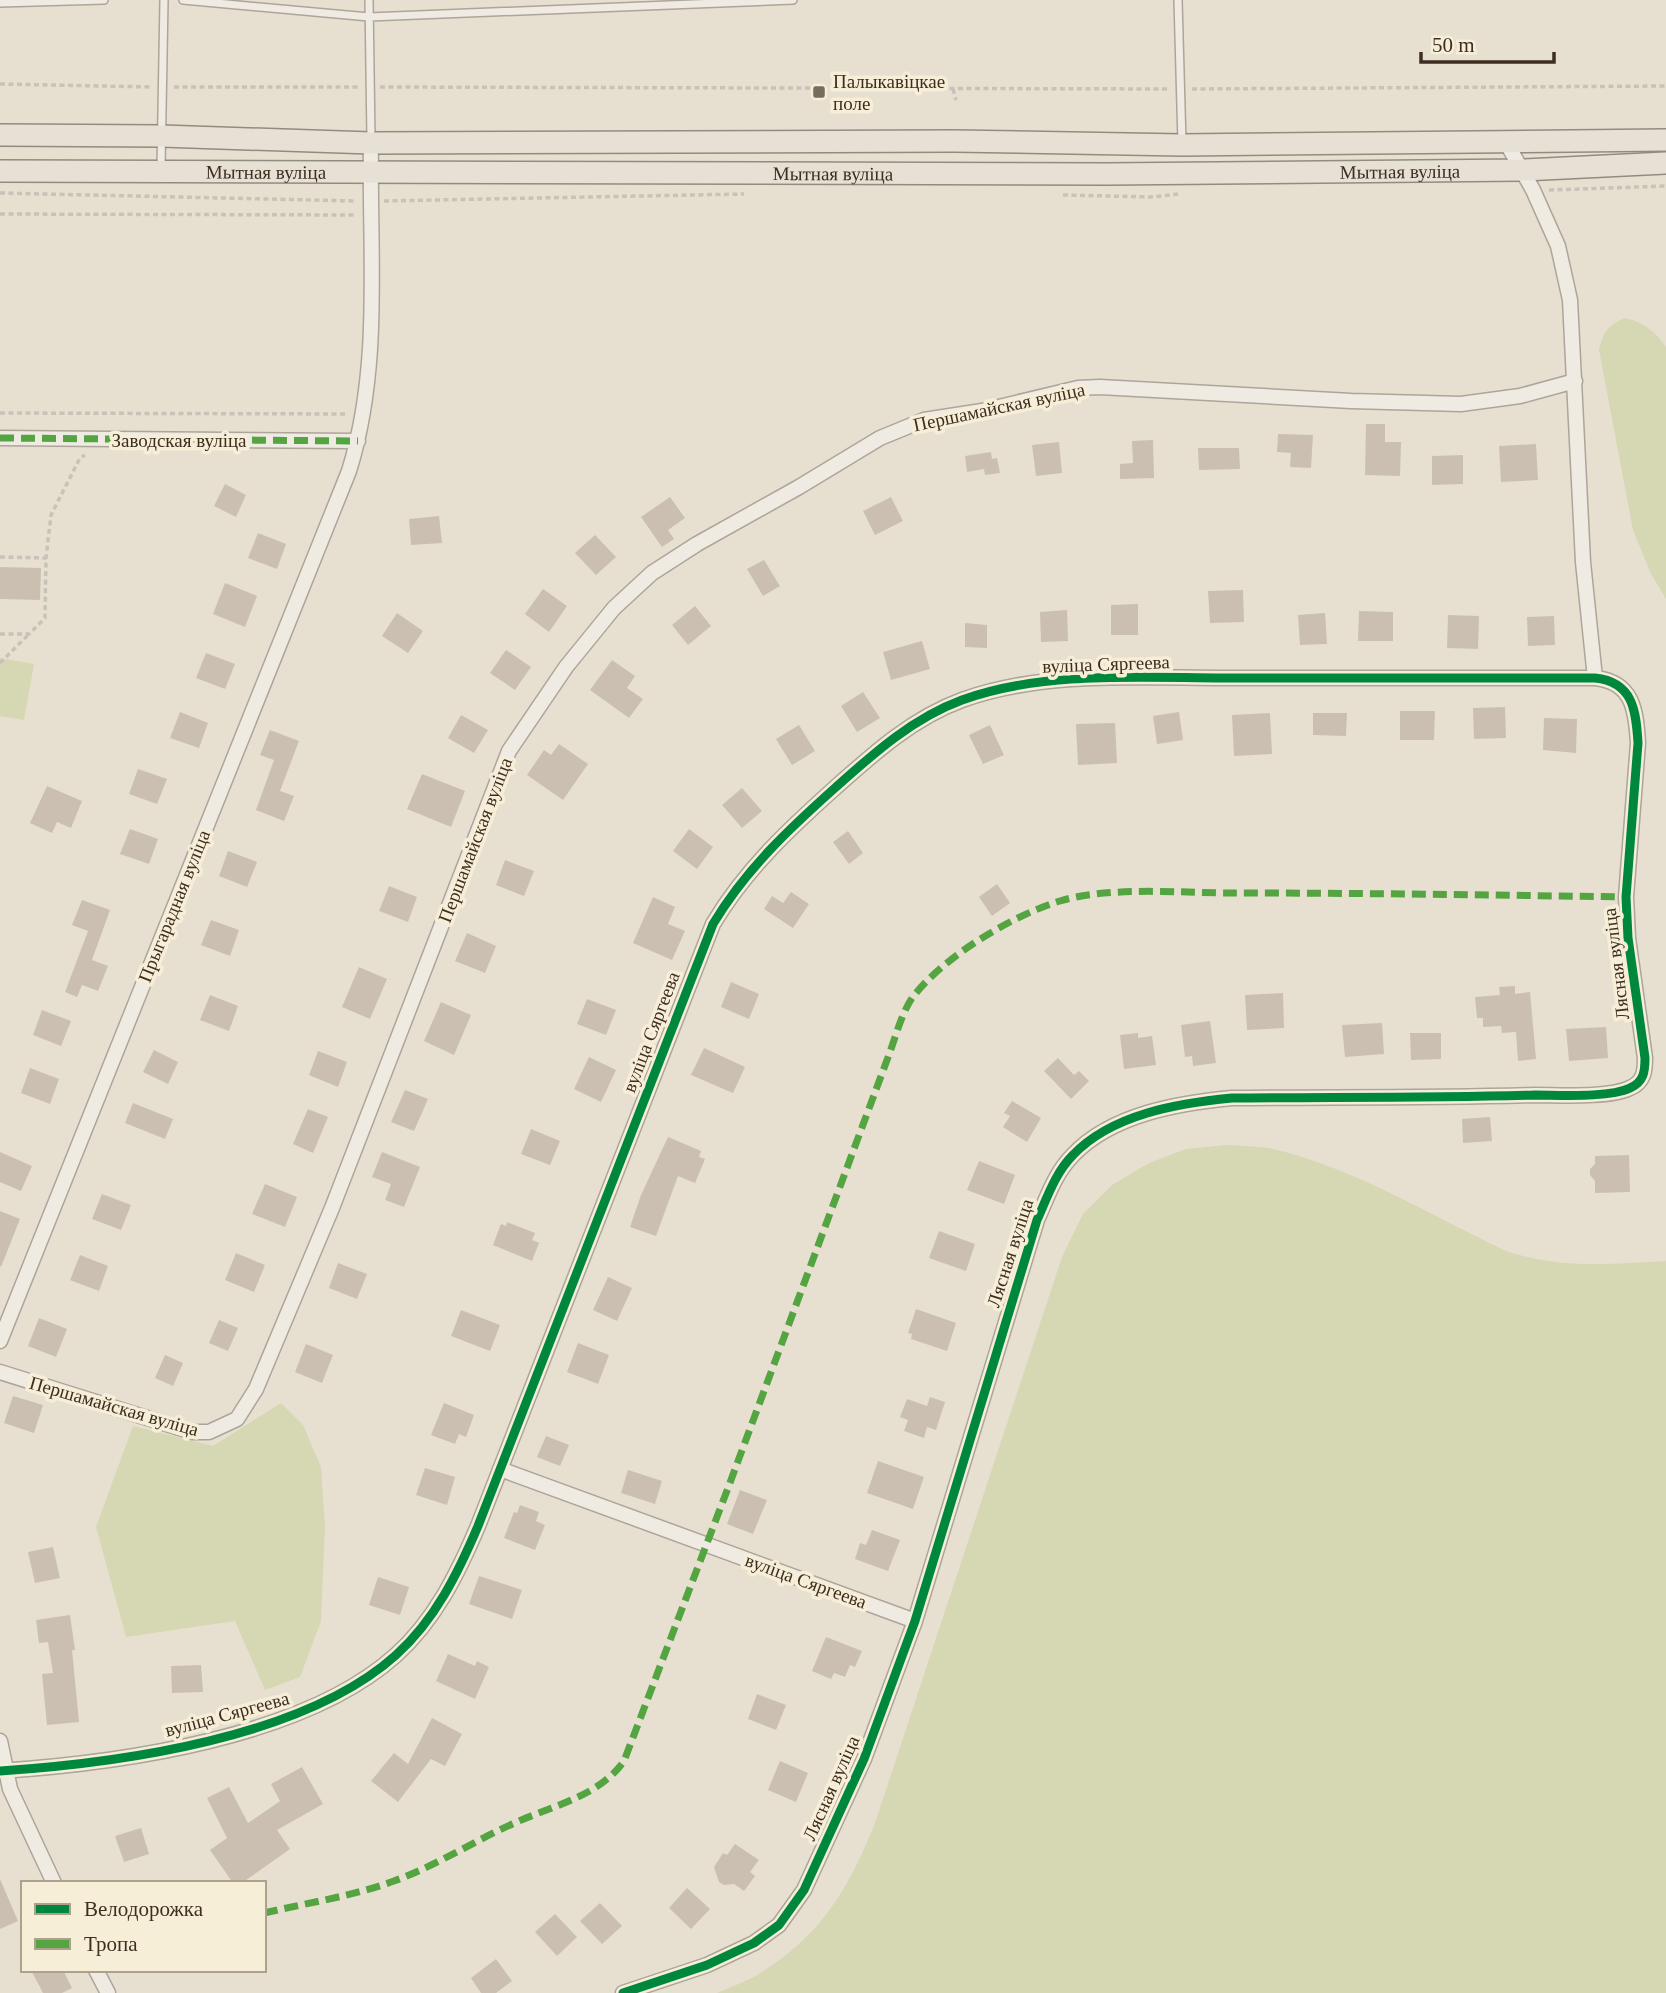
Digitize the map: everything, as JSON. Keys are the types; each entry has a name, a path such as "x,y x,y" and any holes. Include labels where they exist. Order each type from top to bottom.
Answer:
{"main road":[{"name":"Мытная вуліца","path":"0,135 162,136 371,143 954,141 1182,145 1666,140"},
{"name":"Мытная вуліца","path":"0,171 1107,174 1522,170 1666,163"}],"street":[{"path":"1506,142 1533,190 1558,246 1565,272 1573,334 1583,562 1594,678"},
{"name":"Прыгарадная вуліца","path":"0,1341 349,471 358,441 372,330 371,143"},
{"name":"Першамайская вуліца","path":"0,1373 192,1432 209,1432 237,1419 256,1389 332,1208 509,751 566,667 614,607 633,588 679,555 901,427 1079,388 1122,387 1351,401 1461,404 1520,396 1575,382"},
{"name":"Заводская вуліца","path":"0,438 358,441"},
{"name":"вуліца Сяргеева","path":"3,1771 109,1759 221,1737 305,1710 355,1685 397,1654 434,1611 464,1558 713,924 729,896 767,851 900,733 936,711 962,700 1009,687 1045,682 1107,678 1594,678"},
{"name":"Лясная вуліца","path":"623,1993 708,1965 754,1943 779,1925 793,1908 815,1868 864,1759 915,1621 1037,1220 1053,1183 1072,1155 1093,1138 1143,1114 1202,1100 1578,1094 1620,1092 1641,1081 1645,1070 1628,938 1626,897 1637,765 1637,726 1630,699 1625,691 1618,684 1594,678"},
{"name":"вуліца Сяргеева","path":"500,1469 915,1621"},
{"path":"0,1741 3,1771 53,1881"},
{"path":"97,1972 108,1993"}],"lane":[{"path":"0,3 104,0"},
{"path":"160,172 164,0"},
{"path":"183,0 369,17 793,0"},
{"path":"369,0 371,143"},
{"path":"1178,0 1182,145"}],"path":[{"path":"0,84 164,87 953,89 1666,86"},
{"path":"953,89 957,100"},
{"path":"1533,190 1666,186"},
{"path":"0,193 372,208"},
{"path":"1052,195 1153,197 1189,193"},
{"path":"0,214 372,208 747,194"},
{"path":"0,413 362,414"},
{"path":"0,663 45,618 46,558 51,515 80,458 108,439"},
{"path":"0,556 46,558"},
{"path":"0,634 29,634"}],"green space":[{"path":"1625,318 1648,328 1666,347 1666,599 1650,572 1633,530 1599,350 1607,330"},
{"path":"0,658 34,664 24,720 0,716"},
{"path":"1226,1145 1269,1148 1330,1167 1390,1193 1506,1251 1526,1257 1586,1264 1666,1261 1666,1993 717,1993 757,1975 799,1944 830,1910 865,1847 1062,1257 1083,1214 1112,1185 1149,1163 1186,1149"},
{"path":"281,1403 303,1425 321,1467 325,1526 321,1621 300,1677 265,1690 235,1621 126,1637 96,1527 133,1426 213,1446"}],"building":[{"path":"1366,424 1385,424 1385,442 1401,442 1400,476 1365,475"},
{"path":"1278,434 1313,435 1311,468 1290,467 1291,453 1277,452"},
{"path":"1153,440 1154,478 1120,479 1120,464 1133,463 1132,441"},
{"path":"1059,442 1062,473 1036,476 1032,445"},
{"path":"1536,444 1538,480 1501,482 1499,446"},
{"path":"1198,448 1239,448 1240,469 1199,470"},
{"path":"991,452 992,459 997,458 1000,473 985,475 984,469 967,472 965,456"},
{"path":"1463,455 1463,484 1432,485 1432,456"},
{"path":"225,484 246,495 236,517 214,506"},
{"path":"670,497 685,518 668,530 674,539 662,547 641,517"},
{"path":"891,497 903,521 875,535 863,511"},
{"path":"439,516 442,543 411,545 409,519"},
{"path":"258,533 286,544 277,569 248,558"},
{"path":"595,535 616,557 596,575 575,553"},
{"path":"764,560 780,586 763,596 747,569"},
{"path":"0,567 41,568 40,600 0,599"},
{"path":"225,583 257,596 245,627 213,614"},
{"path":"543,589 567,606 549,632 525,614"},
{"path":"1243,590 1244,622 1210,623 1208,591"},
{"path":"1138,604 1138,635 1111,635 1111,605"},
{"path":"695,606 711,626 688,645 672,625"},
{"path":"1067,610 1068,641 1041,642 1040,612"},
{"path":"1359,611 1393,612 1393,641 1358,641"},
{"path":"397,613 423,631 408,653 382,636"},
{"path":"1325,613 1327,644 1300,645 1298,615"},
{"path":"1448,615 1479,616 1478,649 1447,648"},
{"path":"1554,616 1555,645 1528,646 1527,617"},
{"path":"965,623 987,625 987,648 965,647"},
{"path":"922,641 930,669 891,680 883,652"},
{"path":"506,650 531,667 515,690 490,673"},
{"path":"206,653 235,664 225,689 196,678"},
{"path":"612,660 635,676 627,688 643,699 629,718 590,690"},
{"path":"863,692 880,718 857,732 841,706"},
{"path":"1505,707 1506,738 1474,739 1473,708"},
{"path":"1400,711 1435,711 1434,740 1400,740"},
{"path":"180,712 208,723 199,748 170,738"},
{"path":"1179,712 1183,740 1157,744 1153,716"},
{"path":"1270,713 1272,754 1234,756 1232,715"},
{"path":"1313,713 1347,713 1346,736 1313,735"},
{"path":"461,715 488,730 474,753 448,738"},
{"path":"1544,718 1577,719 1576,753 1543,750"},
{"path":"1115,723 1117,763 1078,765 1076,724"},
{"path":"799,725 815,751 792,765 776,739"},
{"path":"990,725 1004,755 983,764 969,735"},
{"path":"270,730 299,741 280,791 294,796 284,821 256,810 274,760 260,755"},
{"path":"559,744 588,764 563,800 527,775 544,750 551,755"},
{"path":"138,769 167,779 157,804 129,794"},
{"path":"422,774 465,791 451,827 407,809"},
{"path":"47,786 82,801 71,828 57,822 52,833 30,823"},
{"path":"742,788 762,811 742,828 722,805"},
{"path":"130,829 158,839 149,864 120,854"},
{"path":"689,829 713,847 697,869 673,851"},
{"path":"848,831 863,853 849,864 833,842"},
{"path":"228,851 257,862 247,887 219,876"},
{"path":"505,860 534,871 524,896 496,885"},
{"path":"997,884 1010,903 992,916 979,897"},
{"path":"389,886 417,897 408,922 379,911"},
{"path":"791,892 809,904 793,928 764,909 772,896 783,903"},
{"path":"653,897 675,907 668,924 685,931 672,960 633,943"},
{"path":"82,900 110,910 92,960 108,966 98,991 82,985 77,997 65,992 88,931 72,925"},
{"path":"211,920 239,930 230,956 201,945"},
{"path":"467,933 496,946 485,973 455,961"},
{"path":"359,967 387,979 370,1019 342,1007"},
{"path":"731,982 759,994 749,1019 721,1007"},
{"path":"1515,986 1515,994 1530,992 1536,1059 1518,1061 1516,1032 1502,1033 1501,1026 1483,1027 1483,1018 1477,1018 1475,997 1500,995 1499,987"},
{"path":"1283,993 1284,1028 1247,1030 1245,995"},
{"path":"210,995 238,1006 229,1031 200,1020"},
{"path":"587,999 616,1010 606,1035 577,1024"},
{"path":"441,1002 471,1015 454,1055 424,1041"},
{"path":"42,1010 71,1021 61,1046 33,1035"},
{"path":"1210,1021 1216,1063 1193,1066 1192,1056 1185,1057 1181,1025"},
{"path":"1382,1023 1384,1054 1345,1057 1342,1025"},
{"path":"1606,1027 1608,1058 1569,1061 1566,1029"},
{"path":"1138,1033 1138,1038 1152,1036 1156,1065 1124,1069 1120,1035"},
{"path":"1410,1033 1441,1033 1441,1059 1411,1060"},
{"path":"704,1048 745,1067 733,1093 691,1075"},
{"path":"154,1050 178,1062 168,1084 143,1072"},
{"path":"318,1051 347,1062 338,1087 309,1075"},
{"path":"589,1057 616,1070 601,1102 574,1089"},
{"path":"1058,1058 1074,1075 1079,1071 1089,1081 1071,1099 1044,1071"},
{"path":"30,1068 59,1079 50,1104 21,1093"},
{"path":"405,1090 428,1099 414,1131 391,1122"},
{"path":"1012,1101 1041,1118 1027,1142 1003,1127 1010,1116 1004,1113"},
{"path":"133,1103 173,1119 165,1139 125,1123"},
{"path":"308,1109 328,1117 313,1153 293,1144"},
{"path":"1490,1117 1492,1141 1463,1143 1462,1119"},
{"path":"531,1129 560,1141 550,1165 521,1154"},
{"path":"668,1137 701,1151 699,1157 705,1159 695,1183 678,1176 656,1236 630,1227 641,1195"},
{"path":"0,1152 32,1166 21,1191 0,1182"},
{"path":"382,1152 420,1167 404,1207 385,1200 391,1184 372,1177"},
{"path":"1629,1155 1630,1192 1595,1193 1595,1181 1590,1175 1590,1169 1595,1164 1595,1156"},
{"path":"979,1161 1015,1175 1004,1204 967,1190"},
{"path":"265,1184 297,1197 285,1227 252,1214"},
{"path":"102,1194 131,1205 121,1230 92,1219"},
{"path":"0,1211 20,1219 1,1267 0,1266"},
{"path":"507,1222 535,1233 532,1240 539,1243 532,1261 493,1245 501,1224 506,1226"},
{"path":"939,1231 975,1244 966,1271 929,1258"},
{"path":"236,1253 265,1265 254,1292 225,1280"},
{"path":"80,1255 108,1266 99,1291 70,1280"},
{"path":"338,1263 367,1274 357,1299 329,1288"},
{"path":"608,1277 632,1288 617,1321 593,1310"},
{"path":"916,1309 956,1323 947,1351 911,1339 912,1334 908,1333"},
{"path":"461,1310 500,1325 490,1351 451,1336"},
{"path":"39,1318 67,1329 56,1357 28,1346"},
{"path":"219,1320 238,1328 228,1351 209,1343"},
{"path":"578,1343 609,1355 598,1384 567,1372"},
{"path":"306,1344 333,1355 322,1383 295,1372"},
{"path":"165,1355 183,1363 173,1386 155,1378"},
{"path":"13,1396 43,1405 34,1433 4,1423"},
{"path":"930,1397 945,1402 936,1430 927,1427 924,1438 904,1431 908,1420 900,1417 907,1399 927,1406"},
{"path":"444,1403 474,1415 466,1437 459,1434 455,1444 431,1435"},
{"path":"546,1436 569,1445 560,1466 537,1457"},
{"path":"878,1461 924,1477 913,1509 867,1493"},
{"path":"425,1468 455,1477 447,1505 416,1495"},
{"path":"628,1470 662,1481 655,1504 621,1493"},
{"path":"740,1490 767,1500 753,1534 727,1524"},
{"path":"520,1505 539,1512 536,1521 545,1525 535,1550 504,1538 514,1512 517,1513"},
{"path":"872,1530 900,1540 888,1571 855,1559 860,1543 866,1545"},
{"path":"53,1547 60,1578 35,1583 28,1552"},
{"path":"479,1576 522,1590 512,1619 469,1604"},
{"path":"378,1577 409,1587 400,1615 369,1605"},
{"path":"70,1615 79,1722 47,1725 42,1674 53,1673 48,1642 39,1643 36,1620"},
{"path":"826,1637 862,1651 855,1667 850,1665 845,1677 834,1673 831,1679 812,1671"},
{"path":"448,1654 475,1666 477,1661 489,1667 475,1699 436,1681"},
{"path":"201,1665 203,1692 172,1693 171,1666"},
{"path":"757,1694 786,1705 776,1730 748,1719"},
{"path":"432,1718 462,1734 445,1766 431,1759 398,1802 371,1781 394,1753 408,1764"},
{"path":"780,1761 808,1773 796,1802 768,1790"},
{"path":"302,1767 323,1804 277,1830 290,1849 245,1881 232,1881 210,1850 227,1838 207,1798 229,1787 248,1823 280,1801 271,1784"},
{"path":"141,1828 149,1854 124,1862 115,1836"},
{"path":"735,1844 759,1860 750,1872 755,1876 744,1891 734,1884 724,1885 719,1882 714,1867 723,1853 727,1855"},
{"path":"0,1879 18,1921 0,1929"},
{"path":"687,1888 710,1909 691,1929 669,1908"},
{"path":"600,1903 622,1926 602,1944 580,1921"},
{"path":"555,1914 577,1937 557,1956 535,1932"},
{"path":"496,1959 512,1981 496,1993 481,1993 471,1978"},
{"path":"32,1972 64,1972 72,1988 62,1993 43,1993"}],"marked path":[{"path":"0,438 358,441"},
{"path":"266,1913 362,1891 410,1875 503,1828 590,1791 614,1773 624,1761 902,1017 912,998 925,983 960,953 1000,927 1041,908 1079,896 1101,893 1146,891 1626,897"}],"cycle path":[{"path":"0,1771 154,1753 262,1726 312,1707 357,1683 396,1655 410,1641 444,1595 478,1526 713,924 740,885 785,834 865,762 911,726 962,700 994,690 1026,684 1094,678 1595,678 1617,685 1625,692 1634,709 1638,743 1626,897 1628,938 1645,1058 1641,1079 1630,1088 1597,1095 1212,1100 1169,1107 1126,1120 1089,1141 1073,1155 1056,1178 1037,1220 915,1621 864,1759 804,1890 779,1925 754,1943 707,1965 623,1993"}],"place":[{"name":"Палыкавіцкае поле","path":"819,92"}]}
